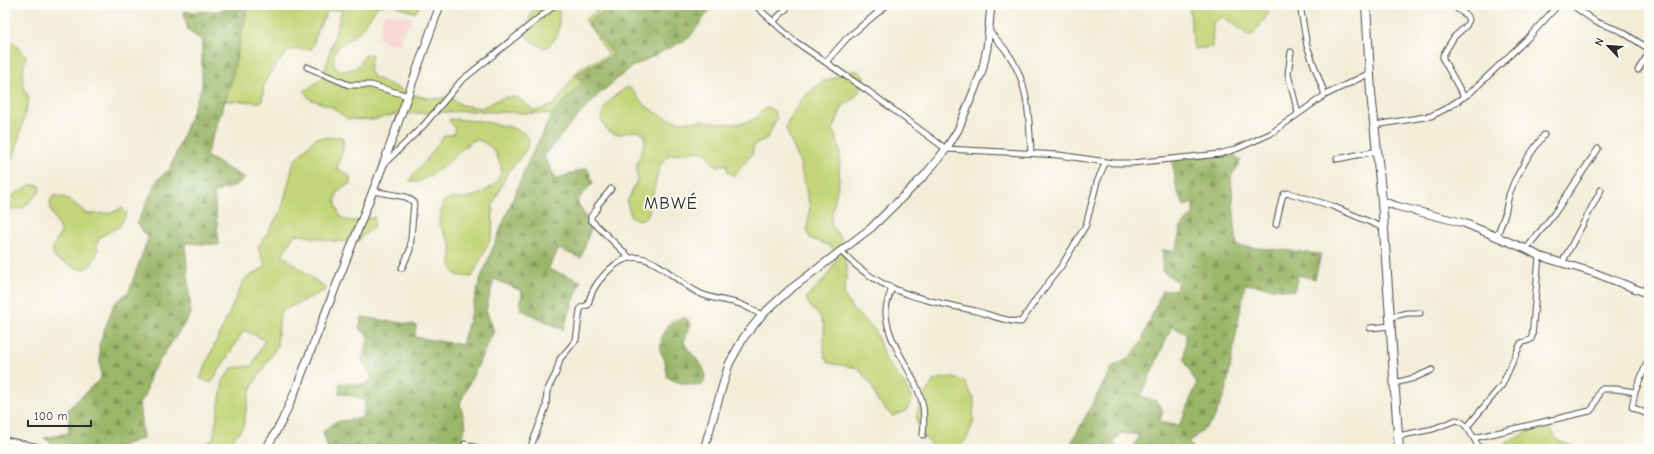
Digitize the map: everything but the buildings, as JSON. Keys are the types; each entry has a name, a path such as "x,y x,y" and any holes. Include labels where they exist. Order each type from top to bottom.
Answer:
{"main road":[{"path":"1366,5 1370,73 1382,201 1399,449"}],"street":[{"path":"266,449 290,404 383,165 440,5"},
{"path":"383,165 424,125 461,81 555,5"},
{"path":"755,5 793,40 868,91 946,150 1031,153 1059,155 1105,162 1132,163 1220,154 1236,150 1270,134 1325,95 1370,73"},
{"path":"773,22 790,5"},
{"path":"826,62 847,38 886,5"},
{"path":"704,449 729,364 744,337 762,315 793,288 866,233 890,210 946,150 958,130 980,78 985,58 991,5"},
{"path":"1300,5 1307,46 1325,95"},
{"path":"1452,5 1466,15 1469,20 1451,41 1442,55 1464,97"},
{"path":"1375,125 1431,116 1445,110 1479,87 1529,37 1558,5"},
{"path":"1572,5 1596,22 1621,31 1649,49"},
{"path":"988,31 1007,52 1021,78 1029,110 1031,153"},
{"path":"1290,52 1288,74 1298,113"},
{"path":"1638,70 1649,54"},
{"path":"307,67 349,86 371,85 408,96"},
{"path":"1497,236 1514,182 1526,160 1544,135"},
{"path":"1526,249 1554,214 1598,149"},
{"path":"1337,159 1377,151"},
{"path":"841,251 860,269 892,288 921,300 1021,322 1064,262 1086,225 1097,182 1105,162"},
{"path":"611,189 599,202 597,206 598,208 591,216 591,220 629,257"},
{"path":"1562,263 1601,190"},
{"path":"373,191 406,197 414,202 410,250 402,268"},
{"path":"1276,224 1283,195 1289,193 1332,206 1384,228"},
{"path":"1382,201 1464,224 1497,236 1539,256 1647,293 1649,283"},
{"path":"1466,427 1502,385 1518,346 1521,343 1530,340 1532,337 1539,256"},
{"path":"530,449 546,407 547,391 556,373 560,359 576,340 580,310 582,307 588,305 590,295 597,281 613,266 629,257 640,257 702,294 739,304 762,315"},
{"path":"892,288 886,309 886,320 900,357 916,385 922,401 925,420 923,435"},
{"path":"1390,316 1406,313 1420,313"},
{"path":"1370,328 1391,326"},
{"path":"1649,358 1635,392 1632,407 1649,415"},
{"path":"1394,383 1414,378 1432,370"},
{"path":"1474,438 1590,411 1595,406 1601,389 1616,389 1635,392"},
{"path":"1398,436 1433,429 1456,420 1460,420 1474,438 1480,449"},
{"path":"5,440 50,449"},
{"path":"465,444 480,449"}],"shaded area":[{"path":"384,13 411,17 413,24 405,28 400,46 393,43 391,45 378,38"}],"green space":[{"path":"224,5 248,5 229,90 206,156 245,178 233,187 214,192 219,245 185,243 191,314 151,373 145,396 139,403 143,438 119,447 119,449 61,449 44,438 69,433 68,409 101,378 99,345 114,304 129,291 148,238 137,223 158,179 170,169 202,86 202,40 188,31 184,12 221,11"},
{"path":"248,5 387,5 378,6 359,32 340,45 335,54 335,67 342,71 357,68 365,55 372,54 369,70 373,77 400,90 419,96 439,99 449,97 462,105 481,108 504,97 517,97 535,111 554,105 576,74 582,83 552,114 469,111 396,114 373,120 347,119 332,107 310,99 304,92 323,77 342,9 328,11 317,31 312,49 289,50 272,70 264,84 262,102 225,101 229,90"},
{"path":"395,5 420,5 415,13"},
{"path":"535,5 559,5 558,34 555,39 545,48 530,40 525,31"},
{"path":"590,5 612,5 589,23 615,55 576,74 581,67 609,55 585,20 597,11"},
{"path":"612,5 717,5 708,12 689,38 630,68 599,94 568,127 544,156 556,179 587,168 593,182 577,201 591,228 581,258 559,249 548,269 581,281 563,330 520,309 522,291 494,279 486,310 494,331 460,403 466,426 462,435 464,440 457,449 421,449 421,446 328,449 323,432 335,422 362,418 366,401 339,393 340,383 366,385 372,377 362,360 369,336 359,329 362,317 416,325 415,337 462,345 481,277 528,162 552,114 582,83 576,74 614,55 588,23"},
{"path":"1189,5 1256,5 1269,13 1251,37 1222,17 1213,22 1212,47 1194,49"},
{"path":"5,40 10,40 26,55 23,82 29,98 14,157 5,166"},
{"path":"851,71 859,71 864,77 863,85 855,97 843,106 833,128 840,151 839,180 831,219 832,226 841,238 847,271 844,295 852,309 875,330 885,359 904,384 912,399 906,411 892,416 877,400 872,386 858,368 829,363 824,353 824,328 822,319 810,306 806,298 830,271 836,252 830,246 810,238 807,230 810,207 799,160 786,129 788,121 803,98 822,82"},
{"path":"628,87 646,106 662,116 680,122 702,121 728,124 746,122 754,119 768,107 774,111 777,118 767,138 753,146 753,153 734,176 728,172 726,164 718,166 712,162 707,153 699,151 668,155 659,168 646,218 638,220 631,217 627,202 637,180 637,164 645,142 644,134 633,131 615,134 605,127 602,121 602,115 607,104 617,94"},
{"path":"449,119 480,121 510,127 524,133 529,139 528,147 507,174 493,204 492,236 472,277 456,275 451,268 451,245 439,224 443,202 451,199 470,197 490,188 498,179 501,169 496,154 489,146 477,139 464,147 442,168 418,182 410,181 414,173 427,160 439,141 445,135 453,135 455,128"},
{"path":"342,137 344,146 337,168 350,176 350,184 342,188 336,196 338,212 342,218 349,221 375,217 374,226 357,242 331,241 295,234 282,255 327,289 280,312 277,346 250,390 243,427 225,449 192,449 213,440 223,381 232,368 252,366 265,340 244,330 211,383 200,378 244,280 266,266 258,248 282,209 294,161 316,138"},
{"path":"1236,151 1235,158 1241,161 1231,177 1237,246 1321,254 1315,279 1298,275 1294,291 1245,284 1226,391 1213,421 1188,443 1195,449 1132,449 1140,435 1121,433 1114,442 1118,447 1117,449 1066,449 1073,440 1112,367 1130,358 1143,340 1162,291 1176,289 1178,282 1162,271 1162,250 1175,251 1182,224 1193,215 1193,203 1184,206 1177,191 1172,160","holes":["1172,326 1186,334 1184,360 1197,384 1179,426 1160,422 1163,410 1156,401 1141,396"]},
{"path":"31,185 39,185 40,192 23,208 8,210 5,212 5,197 10,197"},
{"path":"54,195 69,199 87,214 111,213 122,208 127,213 120,226 100,237 97,244 98,251 91,265 85,269 77,268 56,259 53,254 53,246 61,232 51,210 50,201"},
{"path":"680,318 686,318 691,324 684,342 687,348 703,367 705,378 703,384 684,384 667,377 665,361 660,350 662,337 670,323"},
{"path":"949,377 964,381 974,399 973,423 967,438 958,449 941,449 934,446 922,435 917,425 917,414 920,405 934,380"},
{"path":"1546,423 1558,441 1581,449 1508,449 1506,443"},
{"path":"5,443 35,449 5,449"}],"district":[{"name":"MBWÉ","path":"671,203"}]}
